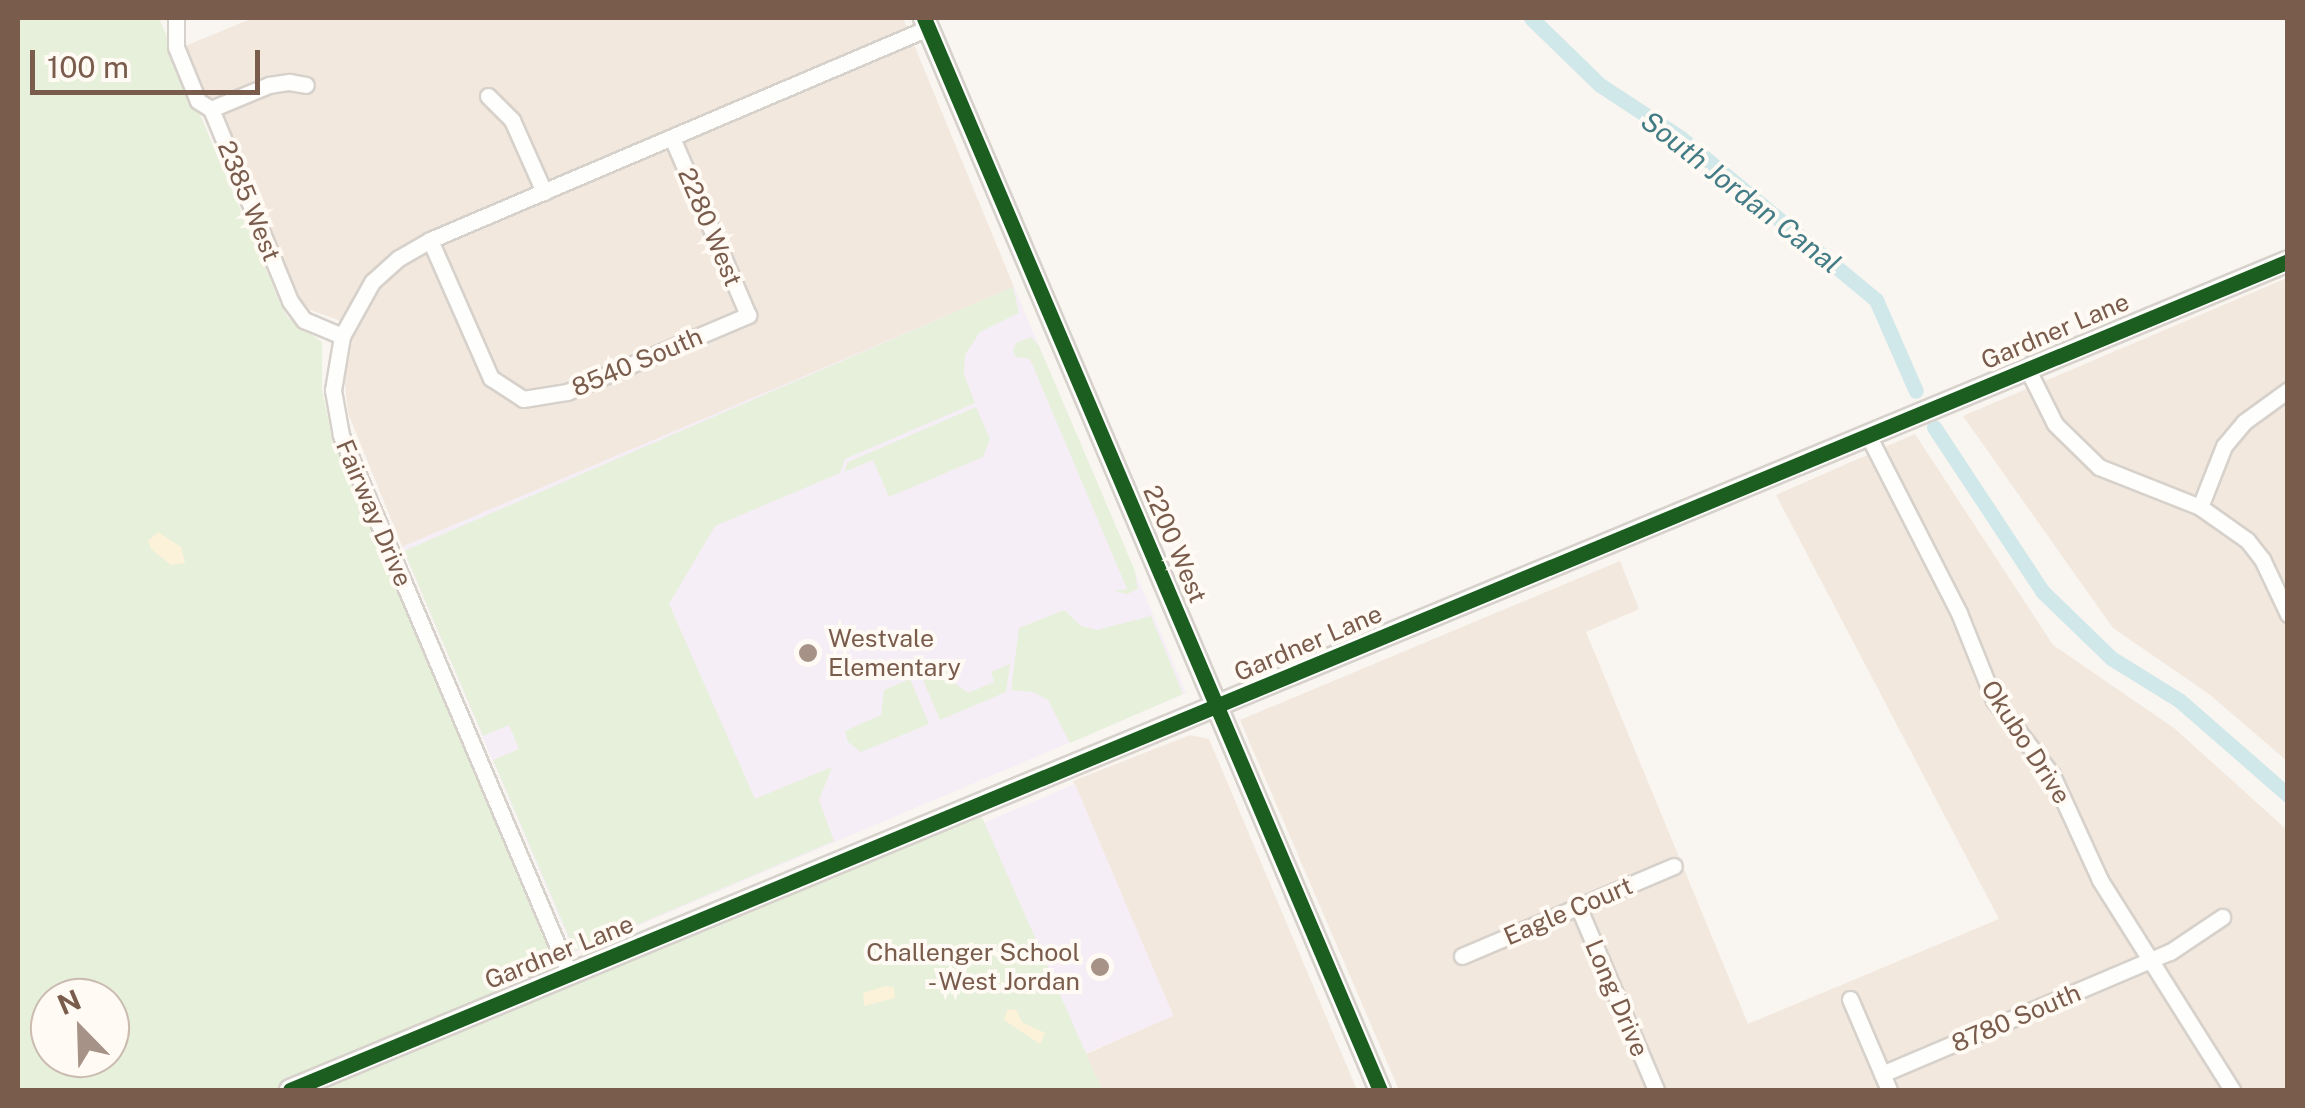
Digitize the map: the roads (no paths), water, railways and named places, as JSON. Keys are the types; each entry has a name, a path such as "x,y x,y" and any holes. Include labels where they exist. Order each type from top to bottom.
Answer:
{"street":[{"name":"2385 West","path":"176,18 176,47 198,101 211,109 296,310 304,320 342,336"},
{"name":"Fairway Drive","path":"570,975 340,435 333,390 342,336 372,282 399,258 430,240 672,138 926,23"},
{"name":"2200 West","path":"926,23 1380,1090"},
{"path":"211,109 269,85 289,82 306,86"},
{"path":"488,96 512,120 544,192"},
{"name":"2280 West","path":"672,138 748,315"},
{"name":"8540 South","path":"430,240 491,378 523,400 567,392 748,315"},
{"name":"Gardner Lane","path":"290,1090 2288,261"},
{"path":"2028,370 2055,424 2074,448 2123,480 2200,507 2246,540 2274,582 2288,614"},
{"path":"2200,507 2224,446 2244,422 2288,390"},
{"name":"Okubo Drive","path":"1868,435 1954,600 1994,700 2065,797 2100,880 2232,1090"},
{"name":"Eagle Court","path":"1462,956 1674,866"},
{"name":"Long Drive","path":"1578,906 1656,1090"},
{"name":"8780 South","path":"1882,1074 2150,961 2222,917"},
{"path":"1850,999 1889,1090"}],"waterway":[{"name":"South Jordan Canal","path":"1531,18 1600,85 1681,138 1876,300 1916,391"},
{"name":"South Jordan Canal","path":"1934,427 2043,592 2111,658 2179,700 2288,795"}],"place":[{"name":"Westvale Elementary","path":"808,653"},
{"name":"Challenger School - West Jordan","path":"1100,967"}]}
